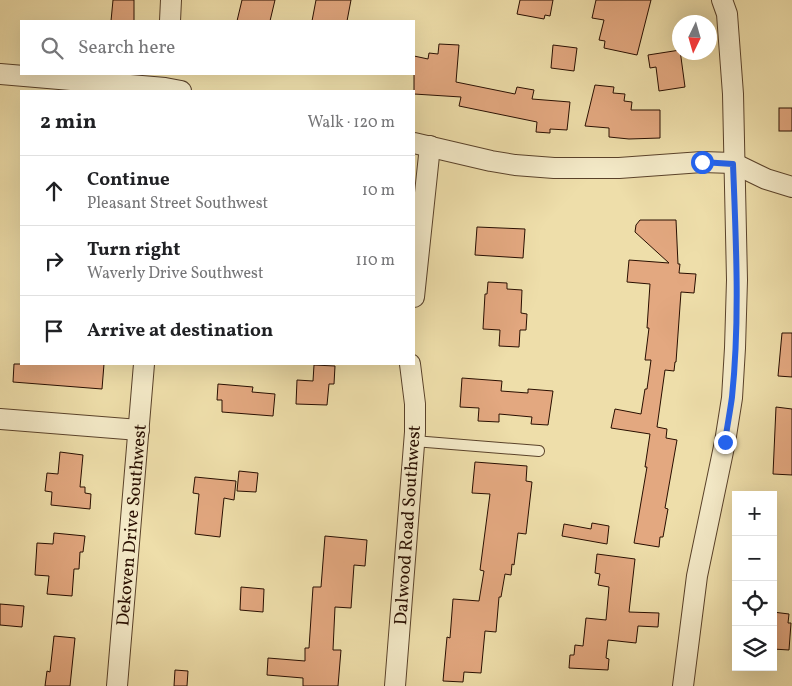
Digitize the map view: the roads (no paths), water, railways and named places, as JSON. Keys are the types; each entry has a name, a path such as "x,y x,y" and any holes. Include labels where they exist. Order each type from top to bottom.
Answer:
{"street":[{"path":"170,20 171,0"},
{"path":"684,686 697,576 725,442 732,398 735,348 737,280 731,63 727,14 722,0"},
{"path":"0,74 169,86"},
{"path":"415,278 422,145 515,166 619,168 702,162 733,164 766,179 792,187"},
{"name":"Dekoven Drive Southwest","path":"117,686 144,365"},
{"name":"Dalwood Road Southwest","path":"394,686 416,404 410,365"},
{"path":"0,419 139,430"}],"lane":[{"path":"414,440 539,451"}]}
